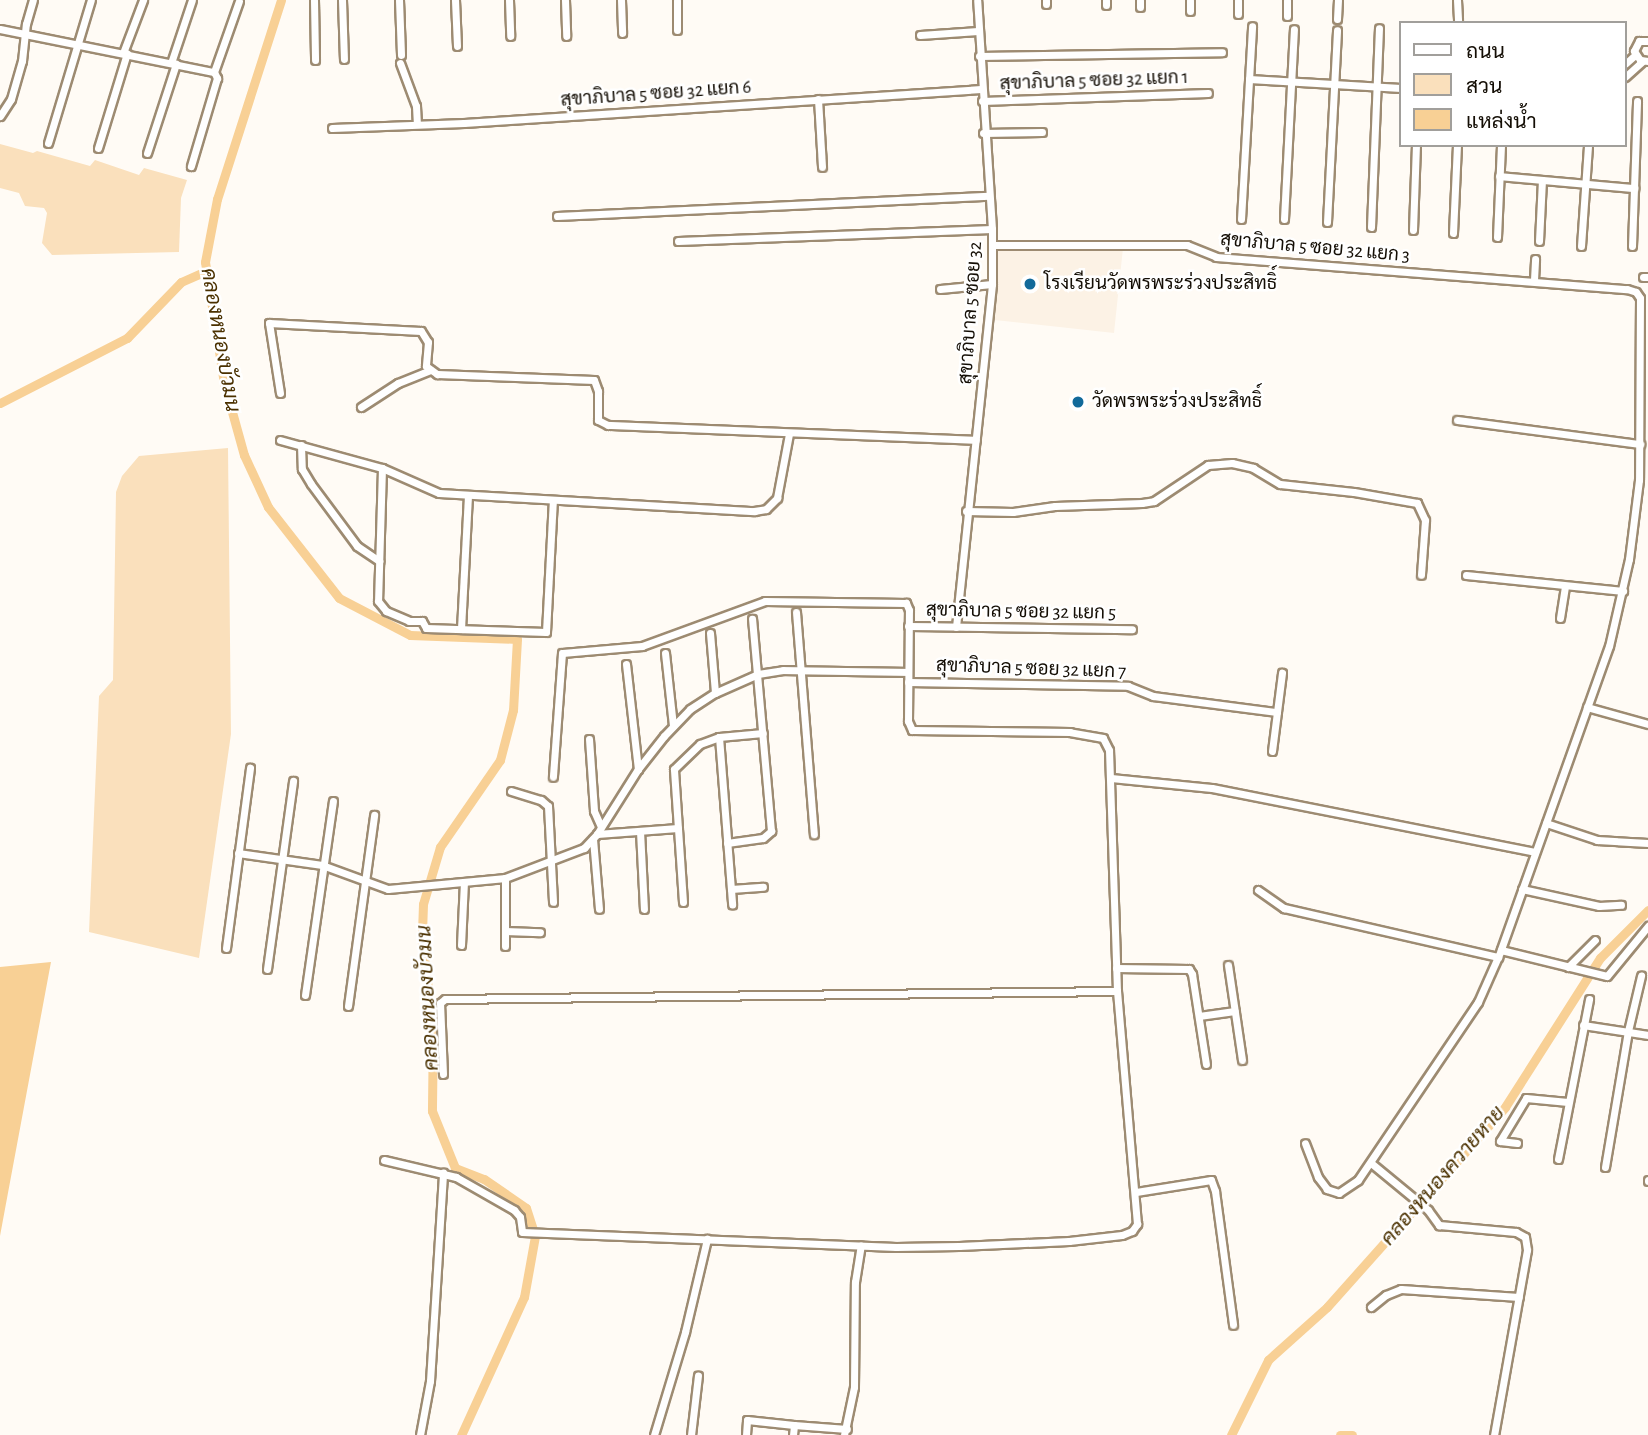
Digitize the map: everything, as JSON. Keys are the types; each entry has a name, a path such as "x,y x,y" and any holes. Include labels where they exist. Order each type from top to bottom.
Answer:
{"street":[{"path":"0,116 11,99 22,61 33,0"},
{"path":"48,143 91,0"},
{"path":"98,148 143,0"},
{"path":"147,153 192,0"},
{"path":"314,0 315,60"},
{"path":"342,0 344,59"},
{"path":"398,0 400,59 416,106 417,124"},
{"path":"456,0 457,46"},
{"path":"509,0 510,36"},
{"path":"565,0 566,36"},
{"path":"621,0 622,33"},
{"path":"677,0 677,30"},
{"name":"สุขาภิบาล 5 ซอย 32","path":"956,627 966,511 992,284 993,245 983,134 977,0"},
{"path":"1190,0 1190,11"},
{"path":"1238,0 1238,14"},
{"path":"1287,0 1287,16"},
{"path":"1337,19 1338,0"},
{"path":"1457,0 1458,21"},
{"path":"191,166 217,78 214,72 239,1"},
{"path":"1241,219 1252,26"},
{"path":"1371,227 1379,28"},
{"path":"0,29 214,72"},
{"path":"1283,219 1294,29"},
{"path":"1327,222 1337,30"},
{"path":"920,35 978,31"},
{"path":"1627,62 1635,55 1636,44 1648,41"},
{"path":"979,56 1222,52"},
{"path":"1627,75 1646,61 1635,55"},
{"path":"1249,79 1400,88"},
{"name":"สุขาภิบาล 5 ซอย 32 แยก 6","path":"332,128 981,89"},
{"name":"สุขาภิบาล 5 ซอย 32 แยก 1","path":"982,101 1208,93"},
{"path":"818,99 822,167"},
{"path":"1632,246 1637,101"},
{"path":"983,134 1042,132"},
{"path":"1413,230 1416,147"},
{"path":"1453,233 1457,147"},
{"path":"1497,237 1501,147"},
{"path":"1581,246 1588,147"},
{"path":"1499,176 1634,188"},
{"path":"1539,241 1542,180"},
{"path":"557,216 989,196"},
{"path":"678,241 992,229"},
{"name":"สุขาภิบาล 5 ซอย 32 แยก 3","path":"993,245 1187,245 1216,257 1534,281 1636,292 1640,298 1642,342 1640,444"},
{"path":"1534,281 1535,259"},
{"path":"940,289 992,284"},
{"path":"280,393 269,323 421,331 428,342 426,366 430,370 445,374 589,378 597,384 598,419 608,425 976,440"},
{"path":"361,407 398,383 430,370"},
{"path":"1305,1143 1318,1177 1333,1192 1349,1188 1371,1163 1478,1002 1499,953 1609,646 1623,591 1644,480 1640,444 1457,420"},
{"path":"280,440 382,468 431,491 553,500 766,509 777,498 789,434"},
{"path":"301,445 302,468 311,484 357,546 379,561"},
{"path":"966,511 1013,512 1055,506 1154,501 1208,465 1232,463 1253,468 1280,484 1354,492 1417,503 1425,520 1421,575"},
{"path":"382,468 377,594 380,607 409,621 422,621 426,628 546,632 553,500"},
{"path":"461,629 468,495"},
{"path":"1466,575 1623,591"},
{"path":"1560,618 1565,586"},
{"path":"384,1160 443,1172 467,1182 514,1210 520,1217 522,1232 861,1245 1028,1244 1122,1235 1132,1231 1137,1224 1117,991 1110,750 1106,742 1097,735 912,730 909,726 908,606 901,601 765,601 642,646 562,653 553,777"},
{"path":"796,612 814,834"},
{"path":"727,843 771,835 752,619"},
{"name":"สุขาภิบาล 5 ซอย 32 แยก 5","path":"908,626 1132,629"},
{"path":"710,632 715,693"},
{"path":"665,653 673,726"},
{"path":"626,664 638,769"},
{"path":"239,853 322,865 388,889 505,878 575,853 597,833 638,769 673,726 715,693 758,674 800,670 908,672"},
{"path":"1272,751 1282,673"},
{"name":"สุขาภิบาล 5 ซอย 32 แยก 7","path":"908,682 1118,685 1153,696 1277,712"},
{"path":"1587,707 1648,724"},
{"path":"683,902 674,769 694,747 719,737 763,733"},
{"path":"719,737 732,904"},
{"path":"589,739 600,909"},
{"path":"226,948 250,768"},
{"path":"1111,778 1212,788 1535,852"},
{"path":"267,969 293,781"},
{"path":"511,791 541,800 548,806 553,902"},
{"path":"306,995 333,801"},
{"path":"348,1006 374,815"},
{"path":"1546,823 1597,840 1648,843"},
{"path":"597,833 678,828"},
{"path":"640,831 644,909"},
{"path":"505,878 505,946"},
{"path":"461,945 464,881"},
{"path":"731,889 763,887"},
{"path":"1258,890 1284,908 1607,976 1648,926"},
{"path":"1522,890 1599,906 1620,905"},
{"path":"505,931 540,932"},
{"path":"1568,967 1595,940"},
{"path":"1228,965 1242,1060"},
{"path":"1116,968 1189,969 1206,1064"},
{"path":"1605,1167 1628,1031 1641,976"},
{"path":"443,1073 440,1003 445,999 1117,991"},
{"path":"1558,1159 1589,999"},
{"path":"1199,1016 1235,1011"},
{"path":"1583,1024 1648,1035"},
{"path":"1517,1143 1500,1141 1526,1098 1568,1102"},
{"path":"1371,1163 1428,1210 1440,1225 1516,1232 1525,1237 1527,1250 1494,1435"},
{"path":"420,1435 430,1381 443,1172"},
{"path":"1136,1192 1210,1180 1215,1191 1233,1325"},
{"path":"661,1435 654,1435 685,1332 707,1240"},
{"path":"746,1435 747,1420 846,1432 854,1387 855,1282 861,1245"},
{"path":"1371,1307 1386,1295 1401,1289 1519,1297"},
{"path":"691,1435 698,1375"},
{"path":"793,1424 793,1435"}],"shaded area":[{"path":"997,248 1123,248 1114,333 995,320"}],"green space":[{"path":"0,144 90,166 95,160 139,175 144,168 187,180 181,198 179,252 52,255 42,243 47,213 44,208 25,206 19,193 0,188"},
{"path":"228,448 231,734 199,958 89,932 99,696 113,680 116,492 122,476 139,456"}],"water":[{"path":"51,962 5,1209 0,1236 0,967"}],"waterway":[{"name":"คลองหนองบัวมน","path":"281,0 217,199 205,262 224,383 244,455 268,507 339,598 410,635 517,639 513,710 500,760 440,847 423,904 422,942 433,1025 432,1111 455,1168 484,1179 526,1208 535,1236 524,1297 461,1435"},
{"path":"0,403 127,338 181,282 206,271"},
{"name":"คลองหนองควายหาย","path":"1231,1435 1268,1360 1327,1307 1505,1107 1600,958 1648,910"},
{"path":"1340,1435 1352,1435"}],"place":[{"name":"โรงเรียนวัดพรพระร่วงประสิทธิ์","path":"1030,284"},
{"name":"วัดพรพระร่วงประสิทธิ์","path":"1078,402"}]}
